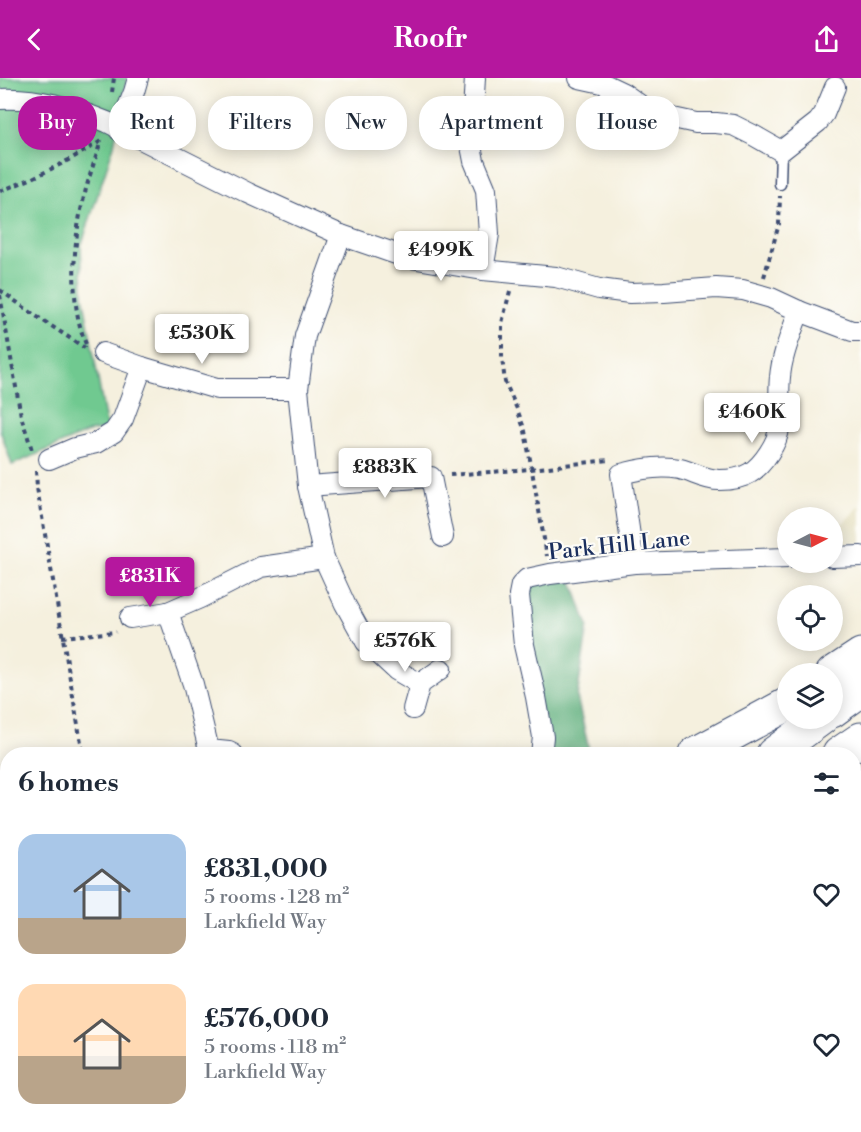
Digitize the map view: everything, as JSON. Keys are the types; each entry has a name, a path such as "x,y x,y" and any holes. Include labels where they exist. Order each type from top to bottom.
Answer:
{"highway":[{"path":"843,667 861,655"},
{"path":"843,703 861,690"},
{"path":"708,747 777,710"},
{"path":"783,747 807,729"},
{"path":"849,747 861,738"}],"street":[{"path":"131,96 138,78"},
{"path":"475,78 471,146 474,161 486,190 489,234 483,270"},
{"path":"579,78 602,83 659,115 696,123 733,125 781,151 818,122 824,114 835,87"},
{"path":"0,99 16,98 60,105 109,131"},
{"path":"152,150 341,235 405,257 483,270 556,277 599,289 630,293 716,288 743,290 771,298 852,331 861,331"},
{"path":"341,235 305,336 298,389 308,486 324,558 366,642 396,670 420,684"},
{"path":"634,563 621,474 663,467 679,469 712,480 724,480 751,473 765,459 775,443 779,429 780,376 783,356 799,311"},
{"path":"103,353 217,389 298,389"},
{"path":"42,460 96,442 114,432 123,419 142,367"},
{"path":"308,486 432,477 443,537"},
{"path":"843,557 861,556"},
{"path":"130,618 168,612 261,567 324,558"},
{"name":"Park Hill Lane","path":"542,747 543,737 524,645 519,595 521,585 527,579 634,563 777,558"},
{"path":"168,612 194,684 205,747"},
{"path":"413,709 420,684 441,669"}],"lane":[{"path":"780,184 781,151"}],"path":[{"path":"112,96 114,78"},
{"path":"0,191 71,159 109,131"},
{"path":"0,290 89,351 80,330 75,304 77,236 84,194 109,131"},
{"path":"758,295 779,224 780,184"},
{"path":"515,273 502,323 502,358 506,382 525,431 550,574"},
{"path":"0,296 21,416 42,460 37,488 81,747"},
{"path":"432,477 608,460 621,474"},
{"path":"62,637 130,630 130,618"}],"shaded area":[{"path":"861,505 861,543 843,543 843,523"}],"green space":[{"path":"0,78 127,78 124,96 109,96 109,150 112,150 81,246 83,295 107,429 88,432 12,465 0,430"},
{"path":"527,579 572,581 588,626 577,697 588,747 535,747"}]}
